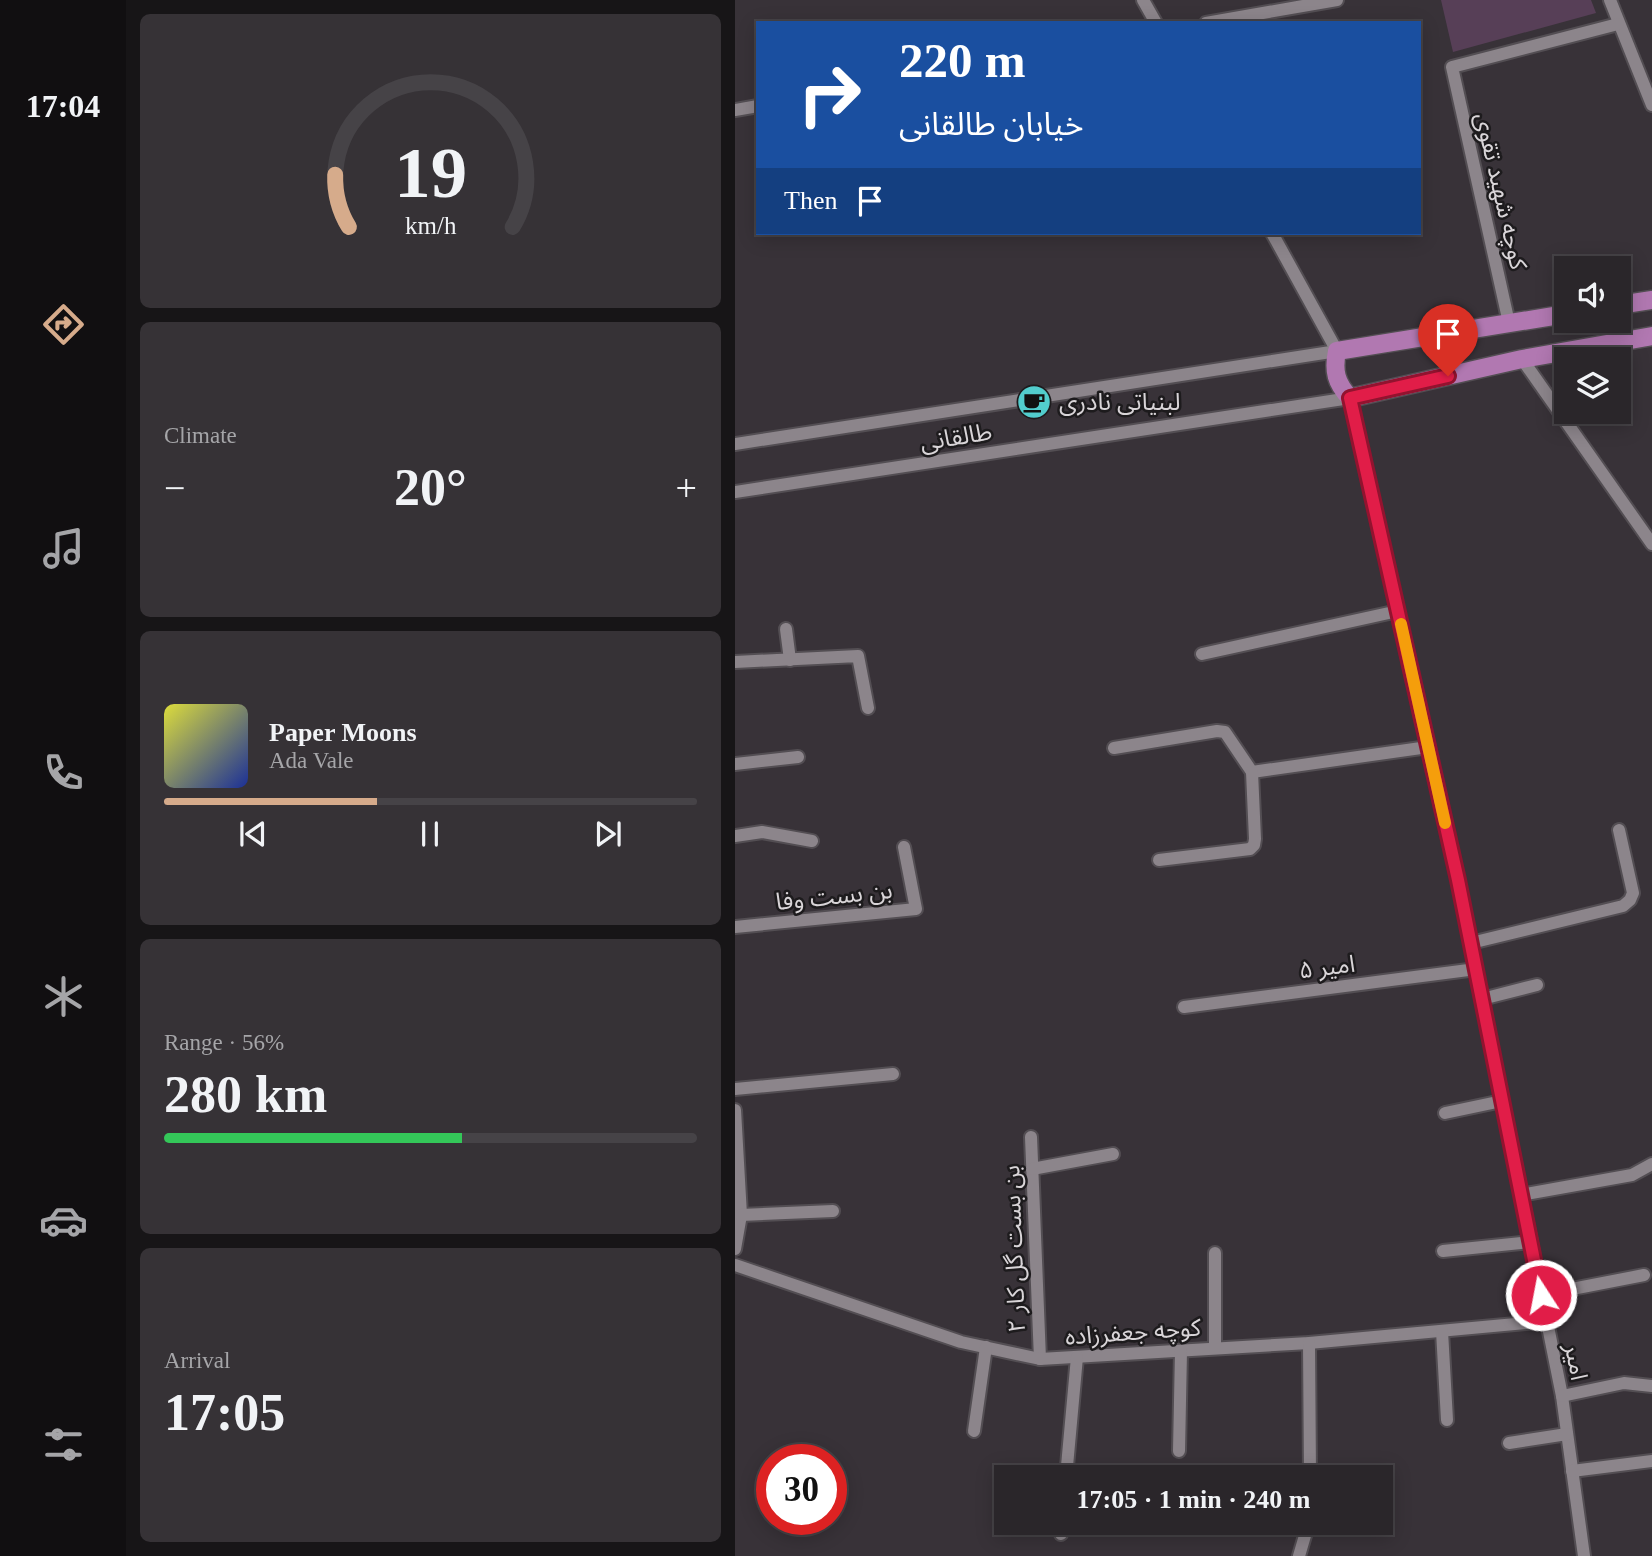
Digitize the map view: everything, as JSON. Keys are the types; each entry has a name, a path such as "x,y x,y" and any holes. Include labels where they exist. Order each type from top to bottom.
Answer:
{"main road":[{"path":"1631,303 1652,300"},
{"path":"1554,316 1337,351 1335,375 1339,387 1350,398 1522,359 1652,336"}],"street":[{"path":"1143,0 1155,21"},
{"path":"1217,21 1337,0"},
{"path":"1610,0 1652,104"},
{"name":"کوچه شهید تقوی","path":"1509,323 1452,67 1618,24"},
{"path":"735,110 756,106"},
{"path":"1273,235 1337,351"},
{"name":"طالقانی","path":"735,444 1337,351"},
{"path":"1522,359 1652,544"},
{"name":"طالقانی","path":"735,492 1350,398"},
{"name":"امیر","path":"1350,398 1471,943 1562,1396 1584,1556"},
{"path":"1202,654 1398,611"},
{"path":"786,629 790,660"},
{"path":"735,662 859,656 868,708"},
{"path":"1114,748 1225,732 1252,772 1255,839 1250,849 1159,860"},
{"path":"1252,772 1428,747"},
{"path":"735,764 798,757"},
{"path":"1471,943 1623,906 1633,894 1619,830"},
{"path":"735,836 762,832 812,841"},
{"name":"بن بست وفا","path":"735,927 916,909 904,848"},
{"name":"امیر ۵","path":"1184,1007 1476,969"},
{"path":"1482,999 1537,985"},
{"path":"735,1089 893,1074"},
{"path":"1445,1113 1502,1101"},
{"path":"735,1110 741,1215 735,1249"},
{"name":"بن بست گل کار ۲","path":"1031,1138 1040,1359"},
{"path":"1032,1169 1113,1154"},
{"path":"1521,1195 1632,1175 1652,1164"},
{"path":"741,1215 833,1211"},
{"path":"1443,1251 1531,1242"},
{"path":"1215,1253 1215,1348"},
{"name":"کوچه جعفرزاده","path":"735,1265 961,1342 1040,1359 1309,1343 1547,1321"},
{"path":"1541,1295 1644,1275"},
{"path":"1442,1331 1447,1420"},
{"path":"1309,1343 1310,1465"},
{"path":"974,1432 986,1347"},
{"path":"1179,1451 1181,1351"},
{"path":"1067,1465 1077,1357"},
{"path":"1562,1396 1624,1383 1652,1386"},
{"path":"1509,1443 1567,1434"},
{"path":"1572,1471 1652,1461"},
{"path":"1299,1556 1305,1535"}],"shaded area":[{"path":"1441,0 1591,0 1596,13 1453,52"}],"slow traffic":[{"path":"1401,624 1445,823"}],"place":[{"name":"لبنیاتی نادری","path":"1034,402"}],"route":[{"path":"1448,376 1350,398 1458,880 1541,1295"}]}
